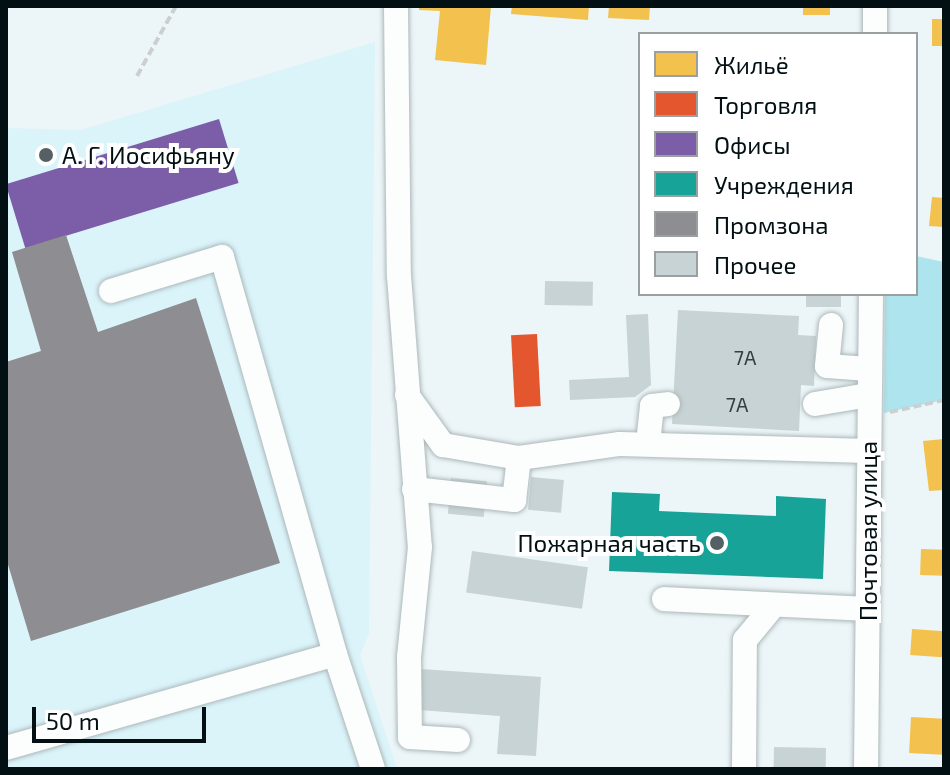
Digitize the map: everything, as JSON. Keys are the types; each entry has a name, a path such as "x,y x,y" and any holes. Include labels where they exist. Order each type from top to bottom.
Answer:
{"street":[{"path":"396,6 399,260 406,393 420,547 409,657 410,737 458,740"},
{"path":"875,6 875,32"},
{"path":"111,291 222,257 335,654 373,769"},
{"name":"Почтовая улица","path":"866,769 871,296"},
{"path":"831,325 827,366 869,369"},
{"path":"406,393 443,445 519,458 620,444 868,451"},
{"path":"648,444 652,406 668,404"},
{"path":"815,404 869,406"},
{"path":"414,489 514,500 519,458"},
{"path":"664,599 867,609"},
{"path":"744,769 745,640 774,605"},
{"path":"6,748 335,654"}],"path":[{"path":"137,76 176,6"},
{"path":"869,406 944,400"}],"shaded area":[{"path":"375,42 369,633 360,655 397,769 6,769 6,128 81,130"},
{"path":"918,256 944,262 944,400 884,413 885,296 918,296"}],"building: Жильё":[{"path":"419,6 491,6 486,65 435,60 440,11 419,10"},
{"path":"512,6 589,6 588,20 511,14"},
{"path":"609,6 650,6 649,20 608,18"},
{"path":"803,6 830,6 830,15 803,15"},
{"path":"932,19 944,19 944,46 932,46"},
{"path":"932,197 944,198 944,227 929,226"},
{"path":"944,439 944,490 929,491 923,441"},
{"path":"921,549 944,550 943,576 920,575"},
{"path":"912,629 944,631 942,657 910,655"},
{"path":"911,717 944,719 942,755 909,753"}],"building: Торговля":[{"path":"537,334 541,406 515,407 511,335"}],"building: Офисы":[{"path":"219,119 239,183 25,248 6,184"}],"building: Учреждения":[{"name":"Пожарная часть","path":"612,492 660,494 659,511 776,516 776,496 826,499 823,579 609,571"}],"building: Промзона":[{"path":"66,235 98,332 196,298 280,563 31,641 6,558 6,362 41,351 12,252"}],"building: Прочее":[{"path":"545,281 593,282 593,306 545,305"},
{"path":"806,296 841,296 841,307 806,307"},
{"path":"678,310 799,316 798,335 816,336 814,386 801,385 799,431 672,424"},
{"path":"648,314 651,385 635,397 570,400 569,380 629,377 626,315"},
{"path":"531,477 564,480 561,513 528,510"},
{"path":"451,478 487,481 484,517 448,514"},
{"path":"472,551 588,567 582,609 466,593"},
{"path":"421,669 541,677 536,756 497,754 500,716 419,710"},
{"path":"774,747 826,748 826,769 774,769"}],"place":[{"name":"А. Г. Иосифьяну","path":"46,155"},
{"name":"Пожарная часть","path":"717,543"}]}
